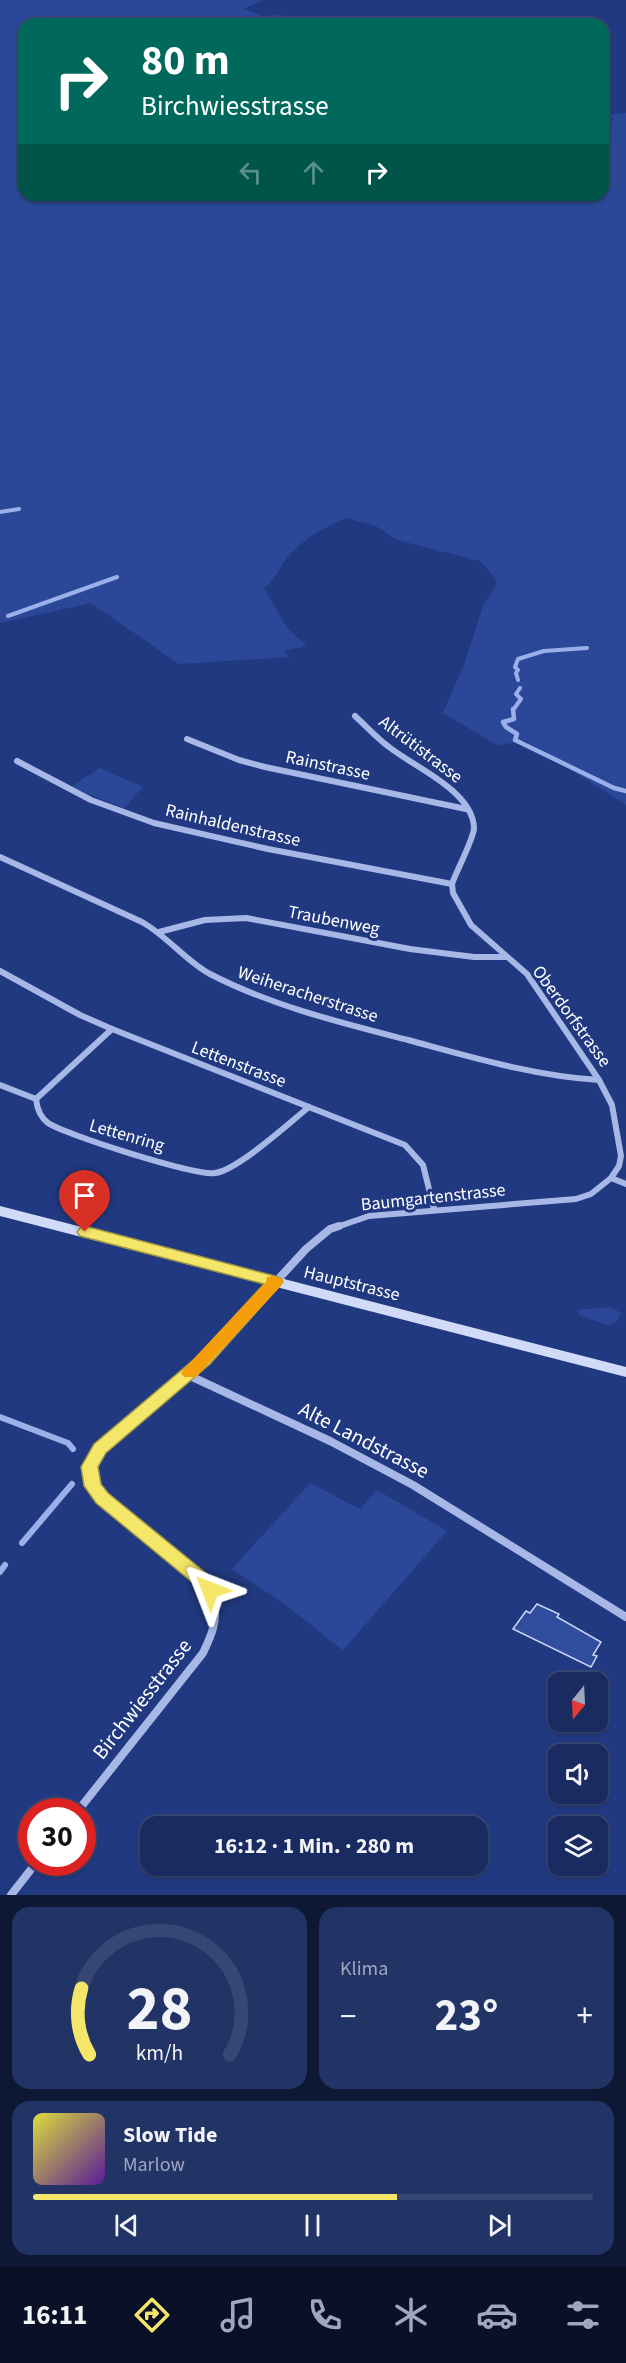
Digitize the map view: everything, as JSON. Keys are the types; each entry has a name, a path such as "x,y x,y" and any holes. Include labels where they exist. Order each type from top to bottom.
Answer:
{"street":[{"name":"Altrütistrasse","path":"355,716 389,747 450,788 466,809"},
{"name":"Rainstrasse","path":"187,739 239,760 466,809"},
{"name":"Rainhaldenstrasse","path":"17,761 58,784 103,805 150,821 207,837 326,862 452,884"},
{"path":"452,884 474,829 466,809"},
{"name":"Weiheracherstrasse","path":"0,857 159,932 208,973 260,997 370,1030 494,1063 565,1078 599,1080"},
{"name":"Oberdorfstrasse","path":"452,884 453,893 464,916 505,957 527,974 599,1080 612,1105 621,1156 619,1166 611,1178"},
{"name":"Traubenweg","path":"159,932 205,920 246,918 399,947 474,957 505,957"},
{"name":"Lettenstrasse","path":"0,971 80,1016 391,1138 419,1156 425,1166 434,1209"},
{"path":"0,1085 36,1099 112,1029"},
{"name":"Lettenring","path":"36,1099 40,1116 50,1125 64,1132 207,1174 230,1166 309,1107"},
{"path":"611,1178 626,1184"},
{"name":"Baumgartenstrasse","path":"275,1282 306,1249 330,1229 369,1216 576,1199 591,1194 611,1178"},
{"name":"Hauptstrasse","path":"0,1211 626,1372"},
{"path":"188,1375 275,1282"},
{"name":"Alte Landstrasse","path":"188,1375 353,1452 412,1484 626,1617"},
{"name":"Birchwiesstrasse","path":"88,1798 203,1653 214,1633 216,1612 210,1590 200,1578 102,1498 89,1477 89,1467 100,1449 188,1375"},
{"path":"11,1895 26,1876"}],"shaded area":[{"path":"0,0 263,0 243,9 262,16 281,15 285,18 18,18 18,201 609,201 609,122 615,119 609,117 609,114 626,113 626,805 526,741 497,745 443,713 464,665 483,606 496,585 495,578 480,561 397,540 376,526 346,518 322,530 293,551 264,588 287,628 307,646 283,651 289,657 179,664 91,603 0,623"},
{"path":"100,768 143,787 124,808 71,787"},
{"path":"611,1307 621,1313 616,1322 608,1325 579,1315 578,1310"},
{"path":"310,1483 360,1509 377,1490 447,1531 343,1650 280,1601 232,1569"}],"building":[{"path":"537,1604 559,1614 557,1617 601,1642 593,1655 597,1656 591,1667 513,1629 526,1611 530,1613"}],"waterway":[{"path":"0,512 19,509"},
{"path":"8,616 117,577"},
{"path":"518,680 516,673 518,670 515,667 518,659 544,651 587,648"},
{"path":"513,710 521,699 516,694 520,688"},
{"path":"513,710 514,719 503,722 506,727 517,734 515,740 614,788 626,791"},
{"path":"0,1417 68,1443 73,1449"},
{"path":"22,1543 72,1484"},
{"path":"0,1572 5,1565"}],"slow traffic":[{"path":"190,1373 275,1282 273,1281"}],"route":[{"path":"85,1232 275,1282 204,1360 100,1449 93,1457 89,1467 89,1477 102,1498 200,1578 210,1590"}]}
